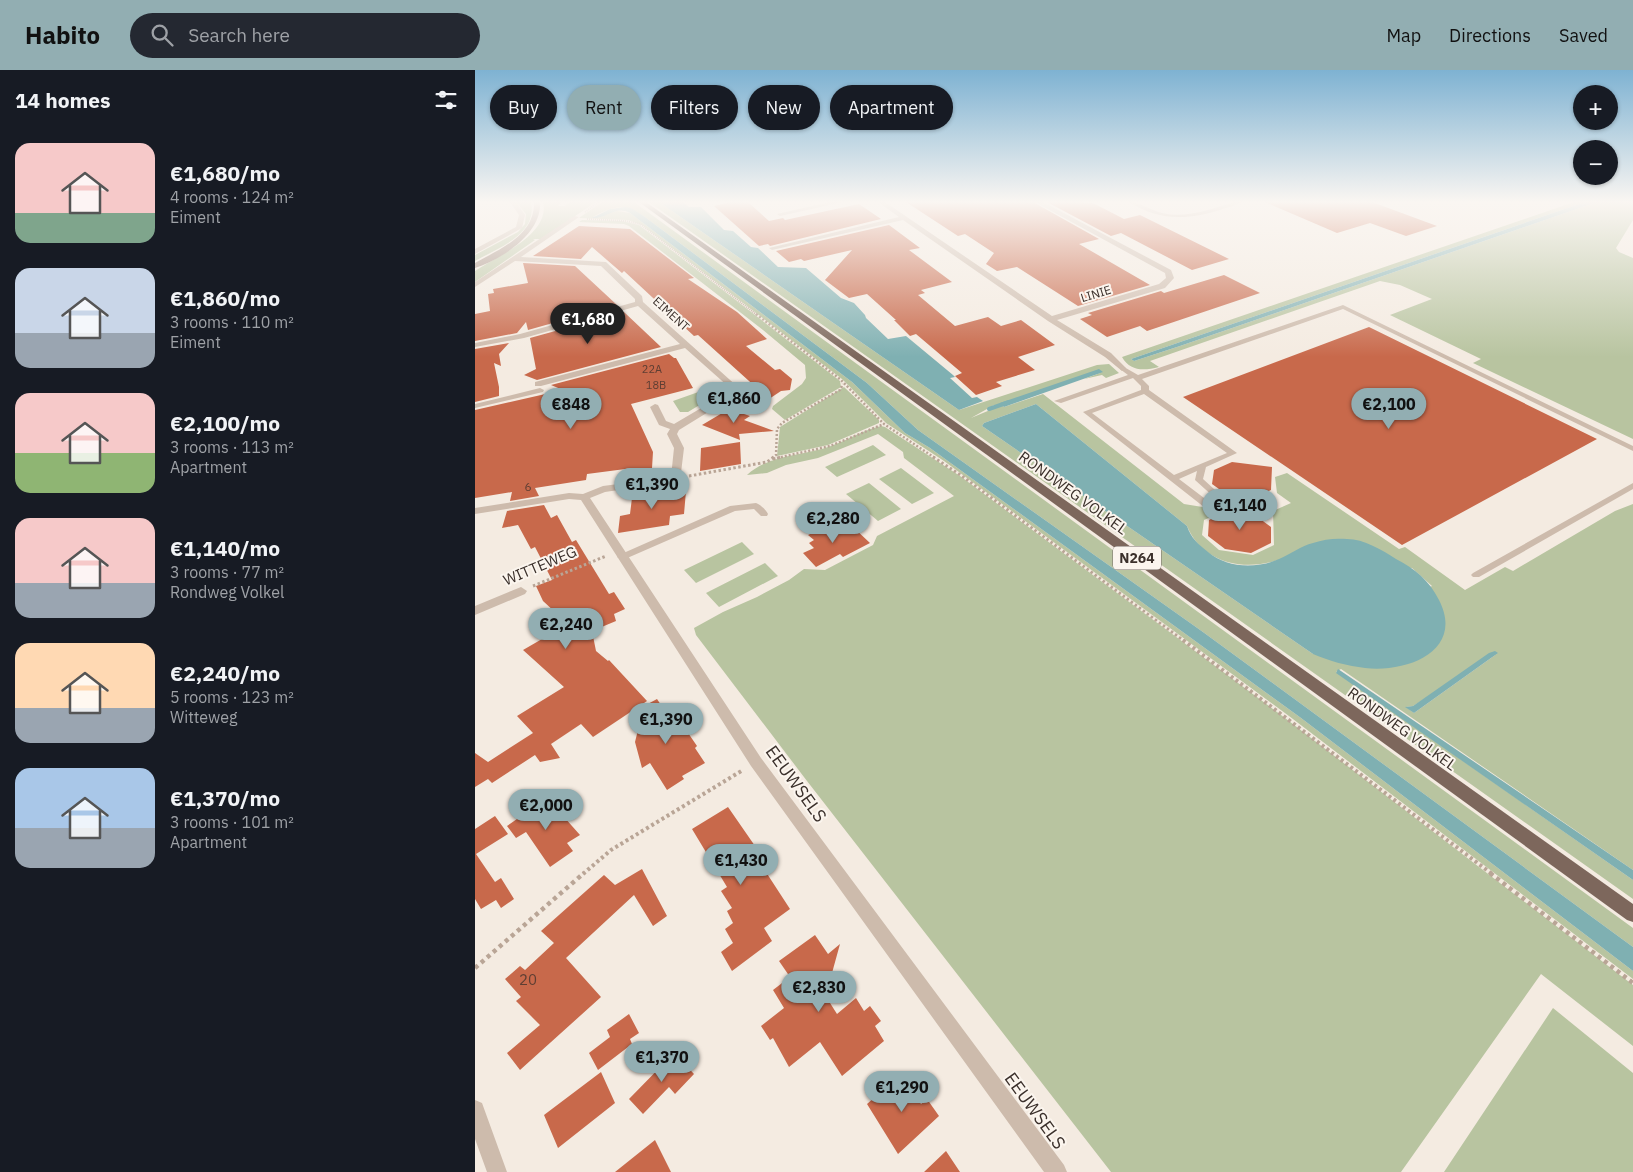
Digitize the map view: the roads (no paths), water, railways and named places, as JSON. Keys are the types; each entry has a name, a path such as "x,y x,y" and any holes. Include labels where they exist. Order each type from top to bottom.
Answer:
{"main road":[{"name":"RONDWEG VOLKEL","path":"714,253 1633,914"}],"street":[{"path":"475,266 495,253"},
{"path":"475,285 524,253"},
{"path":"956,253 1051,319 1108,355 1121,368"},
{"name":"LINIE","path":"1051,319 1162,286 1170,278 1168,272 1134,253"},
{"name":"EIMENT","path":"516,259 603,264 639,298 639,303 735,388 728,396 675,428"},
{"name":"EIMENT","path":"475,345 521,336 639,303"},
{"name":"EIMENT","path":"539,387 685,345"},
{"path":"475,511 569,496 584,497 603,489 676,479 679,448 672,434 675,428 662,423 655,407"},
{"name":"EEUWSELS","path":"584,497 756,762 1057,1172"},
{"name":"WITTEWEG","path":"475,611 521,591"},
{"path":"475,1110 497,1172"}],"lane":[{"path":"1059,401 1343,307 1633,449"},
{"path":"1121,368 1145,386 1145,391 1233,454 1173,479"},
{"path":"475,406 539,387"},
{"path":"1145,391 1087,412 1207,505 1221,499 1199,480 1202,466"},
{"path":"1476,574 1633,486"},
{"path":"620,554 733,508 756,506 764,514"}],"water":[{"path":"683,253 694,253 867,383 918,430 1203,632 1633,947 1633,971 1301,718 930,448 905,433 852,382"},
{"path":"733,253 764,253 778,267 806,268 841,298 854,303 866,318 888,339 906,336 953,375 955,377 950,378 972,398 977,397 983,401 959,410"},
{"path":"1436,253 1448,253 1180,346 1134,361 1131,359"},
{"path":"1099,369 1103,372 1004,407 1000,403"},
{"path":"1036,404 1187,526 1193,537 1208,552 1224,561 1242,565 1261,564 1279,559 1309,544 1326,540 1353,539 1379,549 1403,563 1426,581 1439,600 1445,618 1444,633 1438,645 1427,655 1414,662 1398,667 1381,669 1345,665 1313,654 982,426 984,423"},
{"path":"1495,651 1498,653 1414,713 1405,707 1413,706 1489,653"},
{"path":"1338,669 1633,870 1633,880 1336,673"}],"waterway":[{"path":"989,409 1009,402"}]}
